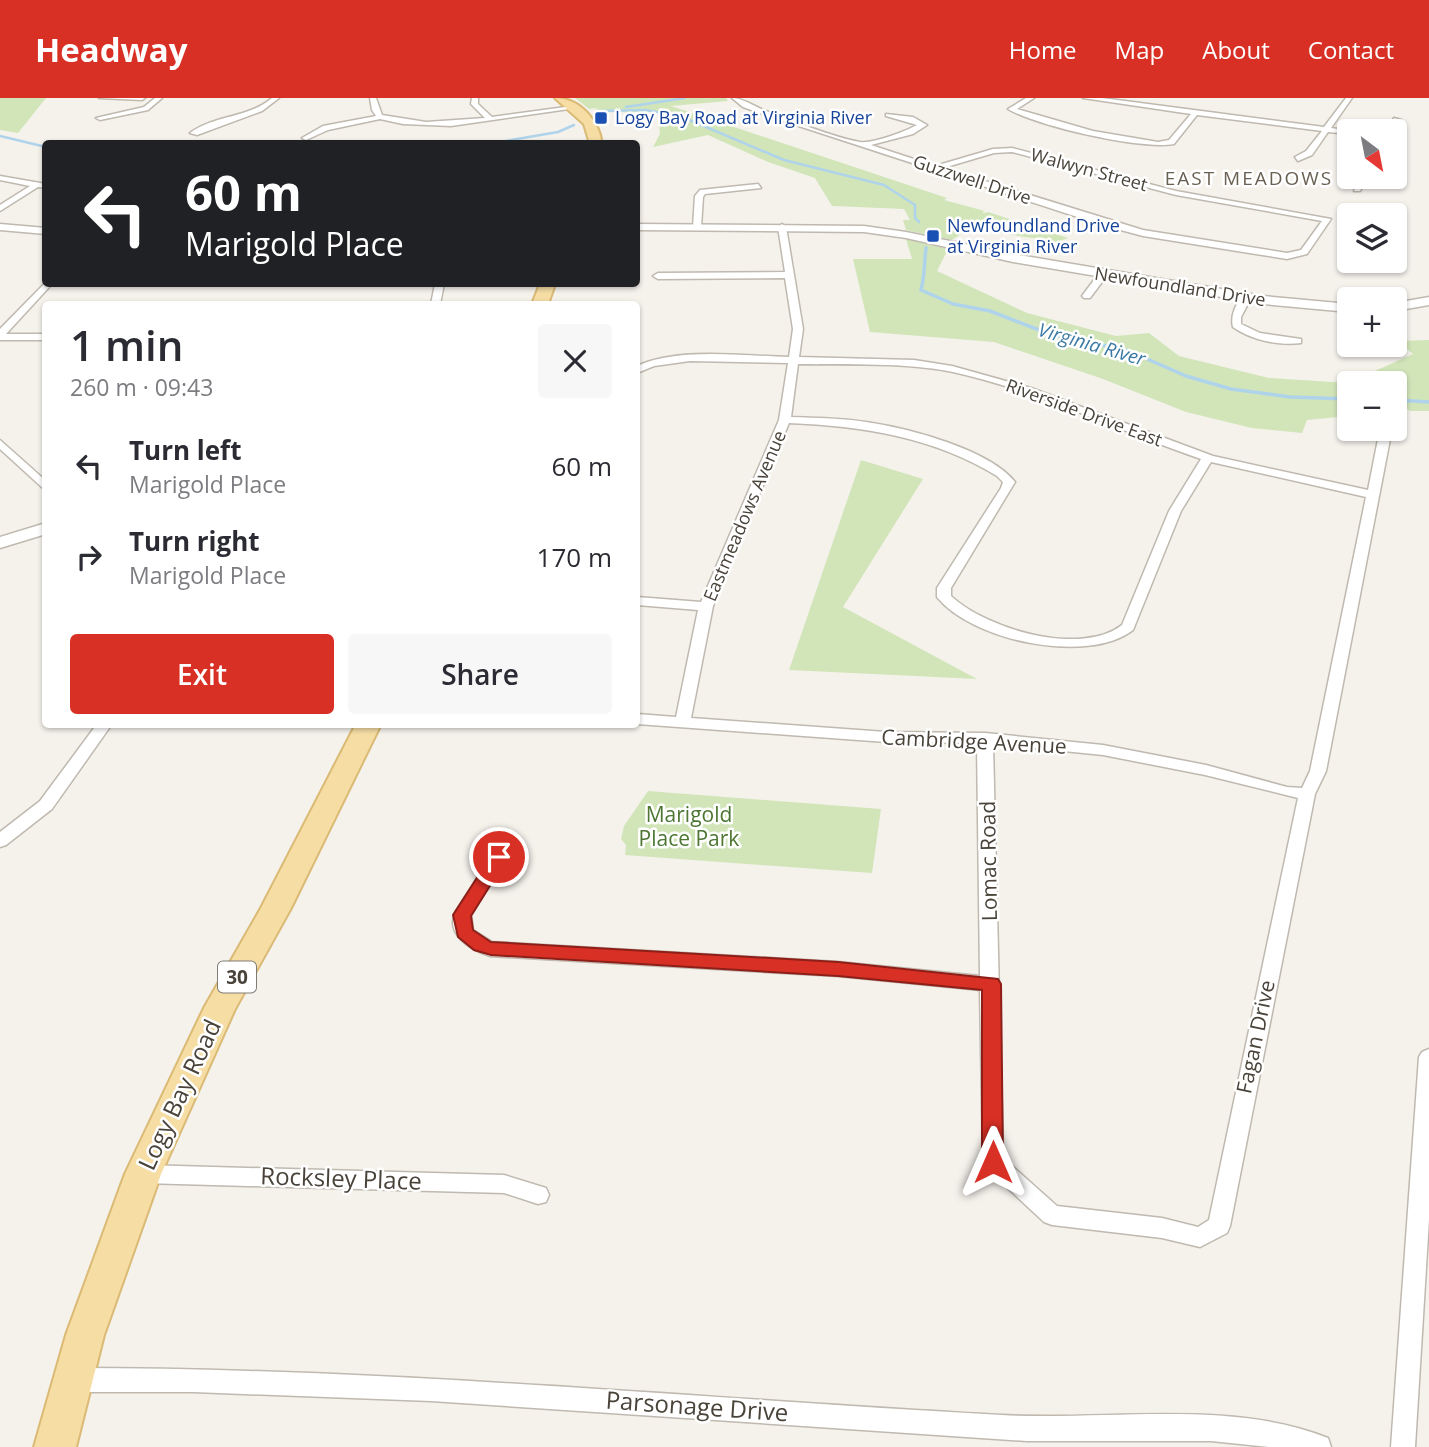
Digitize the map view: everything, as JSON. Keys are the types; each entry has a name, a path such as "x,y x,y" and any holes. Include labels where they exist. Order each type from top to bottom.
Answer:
{"main road":[{"path":"561,98 591,123 596,132 596,140"},
{"name":"Logy Bay Road","path":"55,1447 72,1380 114,1249 143,1174 220,1008 276,908 367,728"}],"street":[{"path":"102,98 142,98"},
{"path":"100,118 146,109 159,98"},
{"path":"194,133 205,126 272,103 276,98"},
{"path":"373,98 375,110 380,117"},
{"path":"475,98 474,104 489,118"},
{"name":"Guzzwell Drive","path":"735,98 755,110 1131,230 1274,254 1299,254"},
{"path":"1031,98 1011,109 1095,133 1158,144 1171,142 1195,113"},
{"path":"1086,98 1337,130"},
{"path":"1298,159 1309,153 1349,98"},
{"path":"306,138 326,128 380,117 417,124 575,109"},
{"path":"862,145 909,132 923,125 910,119 888,115"},
{"name":"Walwyn Street","path":"936,168 993,151 1012,150 1175,193 1327,219 1307,248 1299,254"},
{"path":"0,178 41,185"},
{"path":"0,209 41,185"},
{"path":"697,227 699,196 703,192 758,186"},
{"path":"0,227 42,231"},
{"name":"Newfoundland Drive","path":"640,227 782,227 884,231 1103,274 1246,298 1337,307"},
{"name":"Eastmeadows Avenue","path":"683,721 706,606 785,420 798,329 782,227"},
{"path":"1087,296 1103,274"},
{"path":"658,276 790,275"},
{"path":"0,336 44,287"},
{"path":"1246,298 1236,317 1236,325 1244,332 1297,341"},
{"path":"1407,305 1429,301"},
{"path":"0,336 42,337"},
{"name":"Riverside Drive East","path":"640,369 652,363 690,358 914,363 958,370 1078,410 1208,458 1371,494"},
{"path":"785,420 854,424 893,431 983,462 1006,475 1009,482 1007,488 944,588 944,597 957,610 982,624 1026,636 1093,644 1121,635 1128,627 1175,511 1208,458"},
{"name":"Fagan Drive","path":"991,984 993,1162 1052,1215 1162,1228 1200,1237 1219,1226 1307,794 1318,771 1383,441"},
{"path":"0,443 4,456 42,485"},
{"path":"0,543 42,529"},
{"path":"640,601 706,606"},
{"name":"Cambridge Avenue","path":"640,719 886,737 985,738 1150,757 1287,792 1307,794"},
{"path":"0,841 46,805 102,728"},
{"name":"Lomac Road","path":"985,738 991,984"},
{"path":"499,857 462,915 464,932 480,946 838,969 991,984"},
{"path":"1403,1447 1429,1057"},
{"name":"Rocksley Place","path":"143,1174 504,1184 538,1195"},
{"name":"Parsonage Drive","path":"72,1380 360,1385 1027,1429 1211,1429 1286,1436 1320,1447"}],"green space":[{"path":"0,98 46,98 18,133 0,130"},
{"path":"575,98 726,98 728,101 671,106 947,198 944,200 1068,238 1057,242 970,228 952,240 906,230 903,220 910,220 904,209 832,206 815,178 768,162 708,135 653,147 660,134 658,113 600,111 595,110 598,108 589,109"},
{"path":"906,239 948,249 937,271 1027,313 1116,336 1149,333 1179,356 1269,378 1337,382 1337,417 1307,420 1302,433 1252,428 1186,412 1103,379 994,342 870,332 853,259 912,259"},
{"path":"1429,340 1429,411 1407,409 1407,371 1375,371 1413,354 1407,349 1407,341"},
{"path":"861,460 923,479 843,607 977,679 789,670"},
{"name":"Marigold Place Park","path":"648,791 881,809 872,873 625,855 626,845 621,839 624,826"}],"waterway":[{"path":"626,107 685,98"},
{"name":"Virginia River","path":"597,111 645,110 680,116 784,160 884,185 915,205 915,218 919,222"},
{"name":"Virginia River","path":"511,140 558,132 574,125"},
{"name":"Virginia River","path":"0,136 42,146"},
{"name":"Virginia River","path":"926,248 921,290 953,304 990,311 1047,333 1129,351 1186,376 1231,389 1290,397 1337,399"},
{"name":"Virginia River","path":"1407,401 1429,402"}],"place":[{"name":"Logy Bay Road at Virginia River","path":"601,118"},
{"name":"Newfoundland Drive at Virginia River","path":"933,236"}],"district":[{"name":"EAST MEADOWS","path":"1249,178"}],"route":[{"path":"499,857 462,915 464,932 480,946 528,952 838,969 991,984 993,1162"}]}
